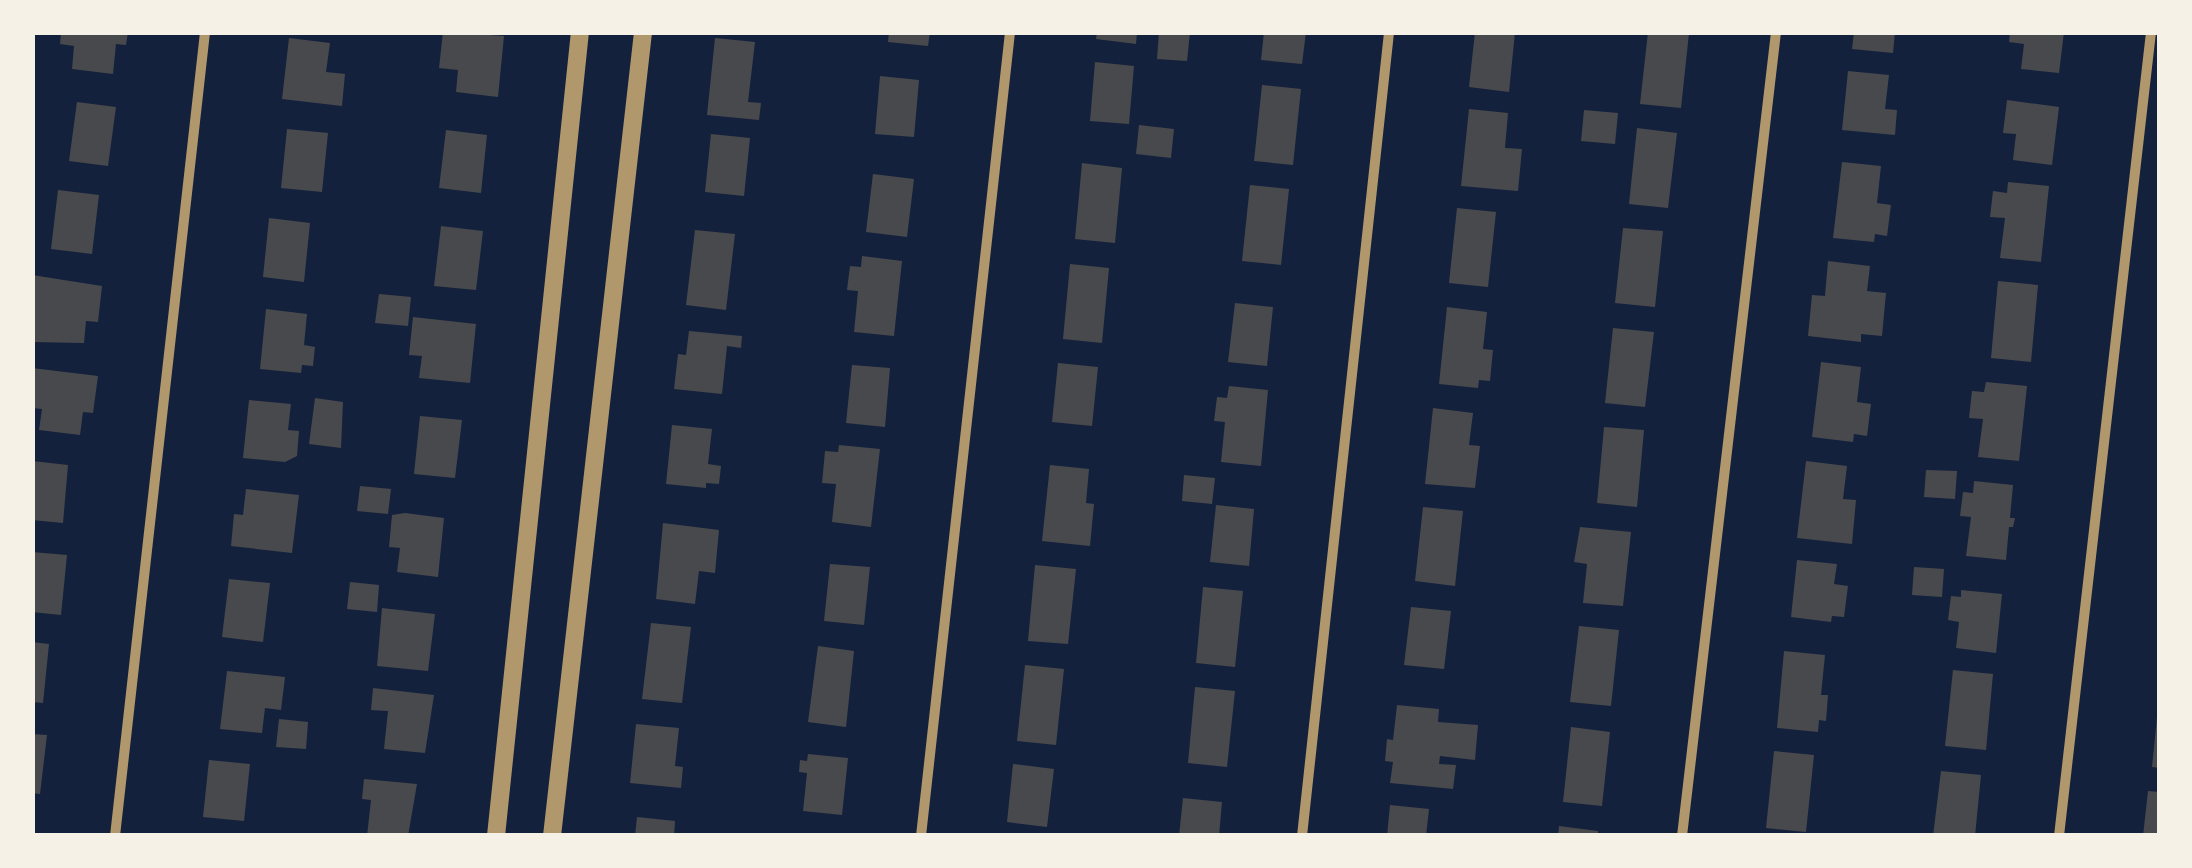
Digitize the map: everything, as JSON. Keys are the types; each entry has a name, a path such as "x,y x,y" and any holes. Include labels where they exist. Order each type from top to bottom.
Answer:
{"street":[{"path":"115,836 205,32"},
{"path":"496,836 580,32"},
{"path":"552,836 643,32"},
{"path":"921,836 1010,32"},
{"path":"1302,836 1389,32"},
{"path":"1682,836 1776,32"},
{"path":"2059,836 2151,32"}],"building":[{"path":"61,32 128,32 126,45 116,44 113,74 72,69 74,46 60,44"},
{"path":"443,32 504,36 498,97 456,92 458,70 439,68"},
{"path":"889,32 930,32 928,46 888,42"},
{"path":"1097,32 1137,32 1136,44 1096,39"},
{"path":"1159,32 1190,32 1187,61 1157,59"},
{"path":"1264,32 1306,32 1302,64 1261,60"},
{"path":"1475,32 1515,32 1509,92 1469,87"},
{"path":"1648,32 1689,33 1681,108 1640,104"},
{"path":"1854,32 1895,32 1893,53 1852,49"},
{"path":"2010,32 2064,32 2059,73 2021,69 2024,44 2009,42"},
{"path":"289,38 330,43 326,72 345,74 342,106 282,99"},
{"path":"715,38 755,42 748,102 761,103 759,120 707,115"},
{"path":"1095,62 1134,66 1129,124 1090,121"},
{"path":"1848,71 1889,75 1885,109 1897,110 1895,135 1842,130"},
{"path":"880,76 919,80 914,137 875,134"},
{"path":"1262,85 1301,89 1293,165 1254,161"},
{"path":"2007,100 2059,107 2052,165 2013,160 2016,134 2003,133"},
{"path":"77,102 116,107 108,166 69,161"},
{"path":"1469,109 1508,113 1505,148 1522,149 1518,191 1461,186"},
{"path":"1584,110 1618,113 1615,144 1581,141"},
{"path":"1139,125 1174,129 1171,158 1136,154"},
{"path":"1637,128 1677,133 1668,208 1629,204"},
{"path":"287,129 328,133 322,192 281,188"},
{"path":"446,130 487,135 481,193 439,188"},
{"path":"711,134 750,138 744,196 705,192"},
{"path":"1842,162 1881,166 1877,203 1891,205 1887,236 1875,234 1874,242 1833,238"},
{"path":"1082,163 1122,168 1115,243 1075,239"},
{"path":"873,174 914,179 907,237 866,232"},
{"path":"2008,182 2049,186 2041,262 2000,258 2005,218 1990,217 1993,191 2007,193"},
{"path":"1250,185 1289,189 1281,265 1242,261"},
{"path":"58,190 99,195 92,254 51,249"},
{"path":"1457,208 1496,212 1488,287 1449,283"},
{"path":"269,218 310,223 304,282 263,277"},
{"path":"441,226 483,231 476,290 434,286"},
{"path":"1623,228 1663,231 1655,307 1615,303"},
{"path":"695,230 735,234 726,310 686,305"},
{"path":"862,256 902,261 894,336 854,332 858,291 847,290 850,266 861,267"},
{"path":"1828,261 1870,266 1867,291 1886,293 1882,336 1861,334 1861,342 1808,336 1812,295 1825,296"},
{"path":"1070,264 1109,268 1102,343 1063,339"},
{"path":"32,275 102,286 98,322 86,321 84,343 32,342"},
{"path":"1998,281 2038,285 2031,362 1991,358"},
{"path":"379,294 411,297 408,326 375,323"},
{"path":"1235,303 1273,307 1267,366 1228,362"},
{"path":"1447,307 1487,312 1483,349 1493,350 1490,381 1479,380 1478,388 1439,384"},
{"path":"266,309 307,314 304,345 315,347 313,366 302,365 301,373 260,369"},
{"path":"413,317 476,324 470,383 419,378 422,356 409,355"},
{"path":"1613,328 1654,332 1645,407 1605,403"},
{"path":"689,331 742,336 741,348 727,346 722,394 674,389 678,354 686,355"},
{"path":"1821,362 1861,367 1857,402 1871,404 1867,436 1854,434 1853,442 1812,437"},
{"path":"1058,363 1098,367 1092,426 1052,422"},
{"path":"852,365 890,368 885,427 846,423"},
{"path":"32,368 98,376 93,413 83,412 80,435 39,430 42,409 32,408"},
{"path":"1986,382 2027,386 2019,461 1978,457 1983,419 1969,418 1972,391 1984,392"},
{"path":"1229,386 1268,390 1261,466 1221,462 1225,422 1214,421 1217,397 1227,398"},
{"path":"315,398 343,402 341,448 309,444"},
{"path":"249,400 291,404 288,430 299,431 297,456 285,462 243,458"},
{"path":"1433,408 1473,413 1469,445 1480,446 1475,488 1425,484"},
{"path":"420,416 462,420 455,478 414,474"},
{"path":"672,425 712,429 708,464 721,466 719,484 706,483 706,488 666,484"},
{"path":"1604,427 1644,430 1637,507 1597,503"},
{"path":"839,445 880,449 871,527 832,522 836,484 822,483 825,451 838,452"},
{"path":"32,461 68,465 63,523 32,520"},
{"path":"1806,461 1847,466 1843,499 1856,500 1852,544 1797,538"},
{"path":"1050,465 1089,469 1086,503 1094,504 1090,546 1042,541"},
{"path":"1926,470 1957,471 1955,499 1924,497"},
{"path":"1184,475 1215,478 1212,504 1182,501"},
{"path":"1974,481 2013,485 2010,518 2015,518 2013,527 2009,527 2006,560 1966,556 1971,517 1960,516 1963,492 1973,493"},
{"path":"360,486 391,489 388,514 357,511"},
{"path":"246,489 299,495 292,553 231,546 234,514 243,515"},
{"path":"1216,505 1254,509 1249,566 1210,562"},
{"path":"1423,507 1463,511 1455,586 1415,581"},
{"path":"392,515 444,518 438,577 397,572 400,548 389,547"},
{"path":"663,523 719,530 715,573 699,571 695,604 656,599"},
{"path":"1580,527 1631,532 1623,606 1583,603 1587,564 1574,562"},
{"path":"32,552 67,555 61,615 32,612"},
{"path":"1797,560 1837,564 1834,584 1848,586 1844,617 1832,616 1831,622 1791,617"},
{"path":"830,564 870,567 864,625 824,621"},
{"path":"1035,565 1076,569 1068,644 1028,641"},
{"path":"1914,567 1944,569 1942,597 1912,595"},
{"path":"229,579 270,583 263,642 222,637"},
{"path":"350,582 379,585 377,612 347,609"},
{"path":"1203,587 1243,591 1235,667 1196,663"},
{"path":"1961,590 2002,594 1996,653 1956,648 1959,622 1948,620 1951,596 1961,597"},
{"path":"1411,607 1451,611 1444,669 1404,665"},
{"path":"382,608 435,614 428,671 377,666"},
{"path":"651,623 691,627 682,703 642,699"},
{"path":"1579,626 1619,630 1611,706 1570,702"},
{"path":"32,642 49,644 43,703 32,702"},
{"path":"818,646 854,651 846,727 808,722"},
{"path":"1784,651 1825,655 1821,695 1828,695 1826,721 1819,720 1818,732 1777,728"},
{"path":"1025,665 1064,669 1056,745 1017,741"},
{"path":"1953,670 1993,674 1986,750 1945,746"},
{"path":"227,671 285,677 281,710 265,708 262,733 220,729"},
{"path":"1195,687 1235,691 1227,767 1188,763"},
{"path":"373,688 434,695 425,753 384,749 388,711 371,710"},
{"path":"1397,705 1439,709 1438,722 1478,725 1475,760 1440,756 1439,764 1456,765 1453,789 1390,783 1393,762 1385,761 1387,739 1393,740"},
{"path":"2157,717 2160,718 2160,768 2152,767"},
{"path":"279,719 308,722 306,749 276,747"},
{"path":"636,724 679,728 675,766 683,767 681,788 630,783"},
{"path":"1571,727 1610,732 1602,806 1563,802"},
{"path":"32,734 47,735 40,794 32,793"},
{"path":"1774,751 1814,755 1806,832 1766,828"},
{"path":"808,754 848,758 842,815 803,811 807,773 799,772 800,760 807,761"},
{"path":"209,760 250,764 244,821 203,817"},
{"path":"1013,764 1054,769 1047,827 1007,822"},
{"path":"1941,771 1981,775 1975,836 1933,836"},
{"path":"364,779 417,784 408,836 367,836 371,800 362,799"},
{"path":"2148,791 2160,792 2160,836 2143,836"},
{"path":"1183,798 1222,802 1219,836 1179,836"},
{"path":"1390,805 1429,809 1426,836 1387,836"},
{"path":"637,817 675,821 674,836 635,836"},
{"path":"1559,826 1598,831 1598,836 1558,836"}]}
